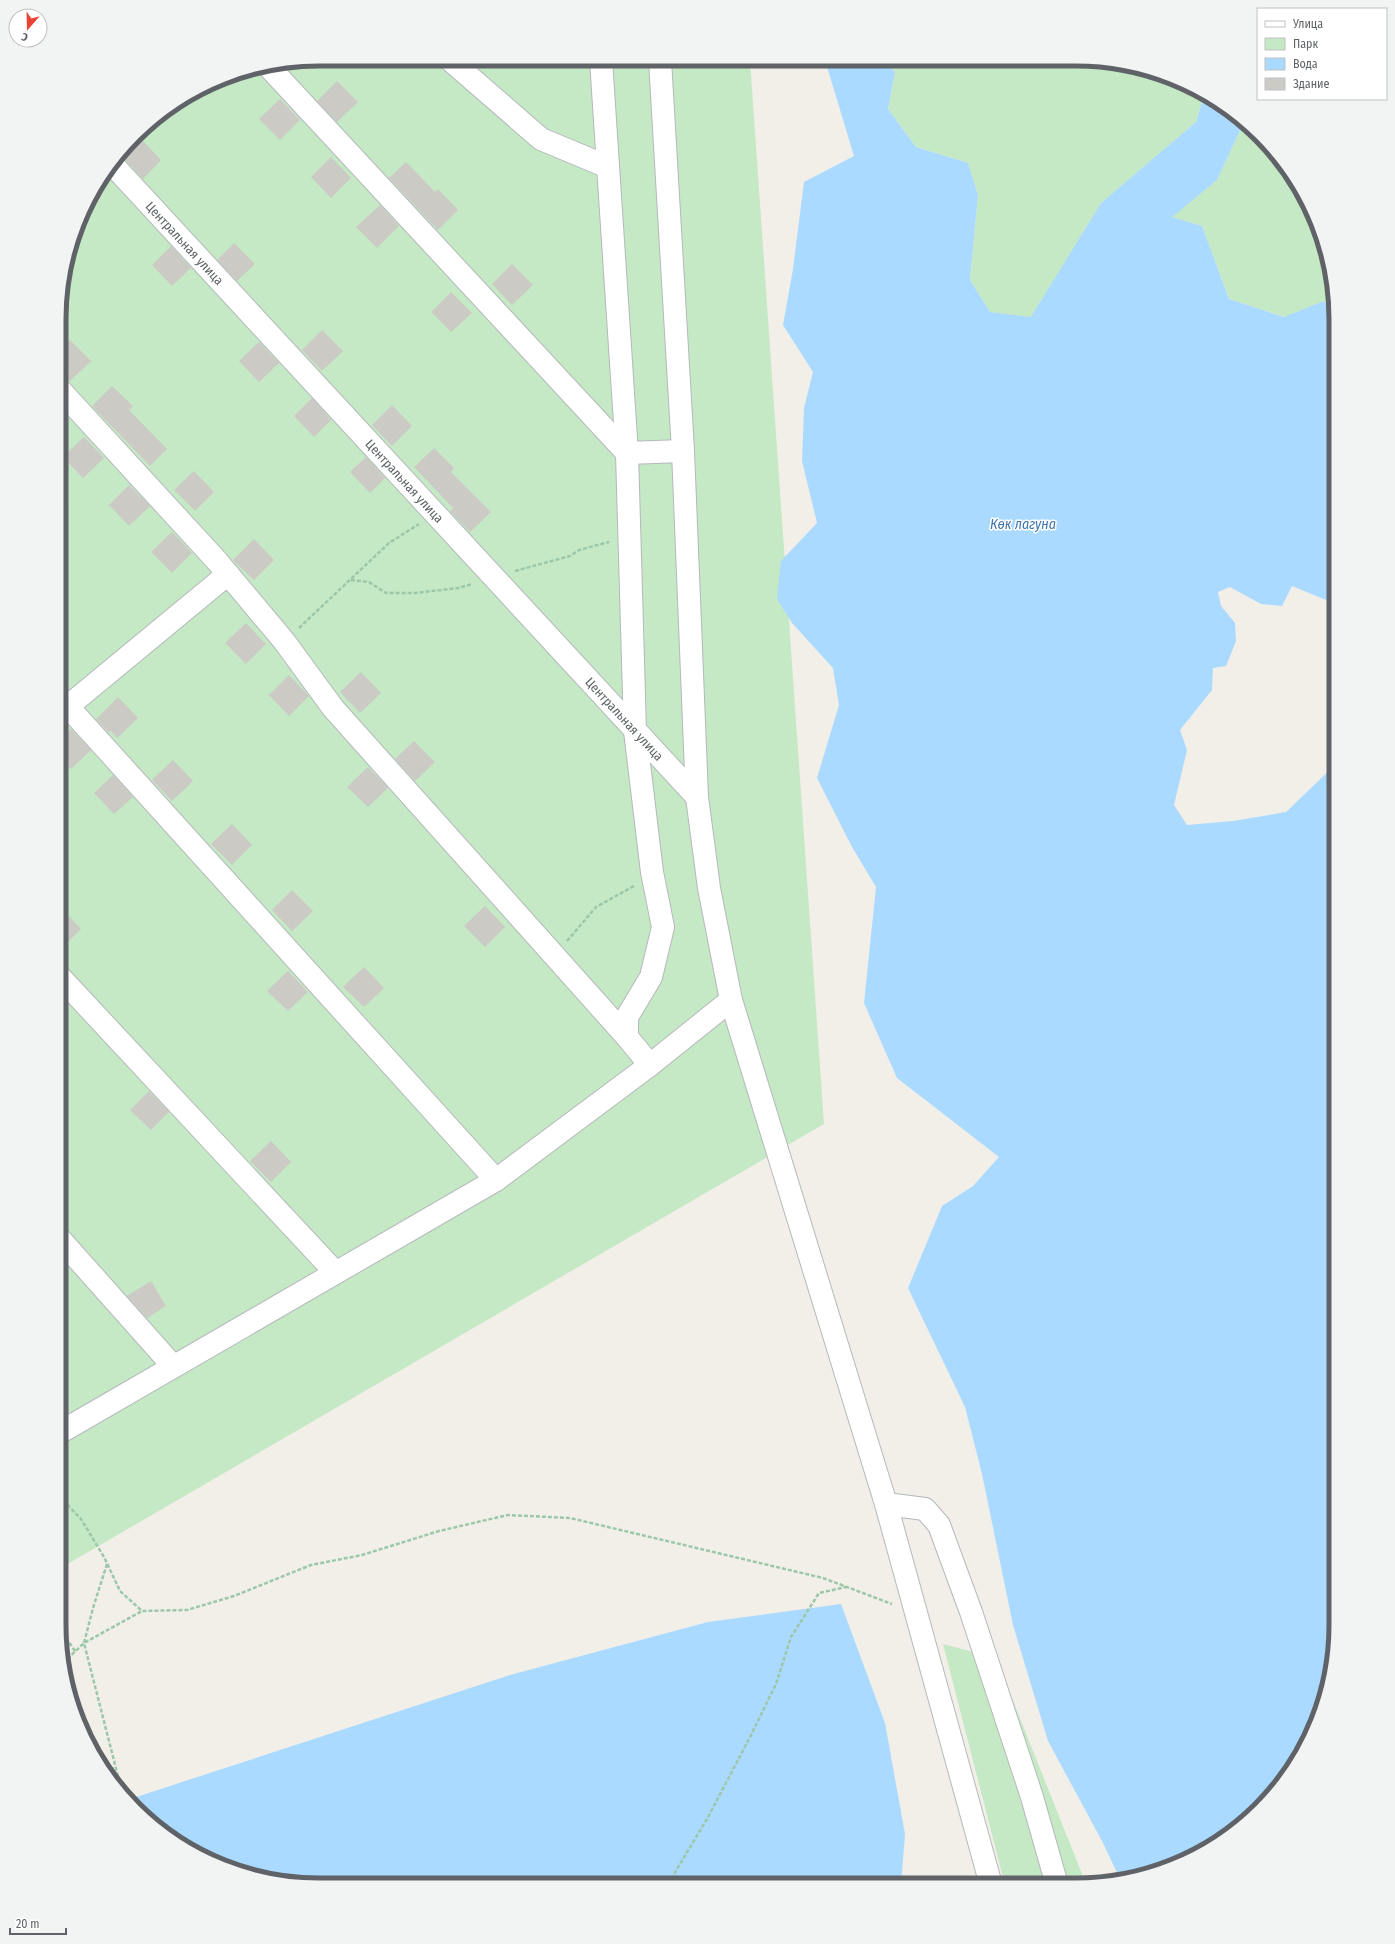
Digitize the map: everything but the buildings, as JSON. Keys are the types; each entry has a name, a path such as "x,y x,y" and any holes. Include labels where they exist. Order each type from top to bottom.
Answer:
{"street":[{"path":"457,66 541,139 608,167"},
{"path":"601,66 627,453 635,730 652,872 663,927 651,977 627,1017 627,1036"},
{"path":"660,66 683,451 697,797 709,888 731,1000 886,1504 989,1878"},
{"path":"272,70 627,453 683,451"},
{"name":"Центральная улица","path":"115,169 697,797"},
{"path":"66,396 228,574 284,641 333,708 627,1036 650,1065"},
{"path":"66,704 228,574"},
{"path":"66,709 496,1180"},
{"path":"66,983 335,1272"},
{"path":"66,1429 496,1180 650,1065 731,1000"},
{"path":"66,1246 173,1366"},
{"path":"886,1504 925,1509 939,1525 971,1612 1032,1797 1055,1878"}],"path":[{"path":"284,641 389,543 435,514"},
{"path":"555,956 596,907 634,886 652,872"},
{"path":"66,1503 81,1519 107,1564 120,1591 142,1611"},
{"path":"68,1658 84,1642 142,1611 187,1610 234,1596 311,1565 362,1555 439,1531 508,1516 570,1518 823,1578 916,1613"},
{"path":"107,1564 92,1608 84,1642 119,1780"},
{"path":"672,1878 707,1819 763,1712 776,1684 791,1637 819,1593 846,1587"},
{"path":"67,1639 75,1651"},
{"path":"111,1769 116,1769"}],"green space":[{"path":"750,66 824,1124 66,1565 66,319 68,286 79,237 92,207 109,178 118,165 140,140 165,118 192,100 237,79 269,71 302,67"},
{"path":"890,66 1076,66 1109,68 1158,79 1203,100 1196,122 1101,203 1031,318 990,312 970,280 978,195 968,163 916,147 888,109 895,72"},
{"path":"1241,128 1255,140 1277,165 1303,207 1316,237 1324,269 1328,303 1321,302 1285,317 1229,299 1202,226 1171,217 1217,180"},
{"path":"943,1644 996,1658 1083,1878 1003,1878"}],"water":[{"name":"Көк лагуна","path":"827,66 890,66 895,72 888,109 916,147 968,163 978,195 970,280 990,312 1031,317 1101,203 1196,122 1203,100 1241,128 1217,180 1172,217 1202,226 1229,299 1284,317 1321,302 1328,303 1329,601 1292,586 1282,606 1261,604 1230,587 1218,592 1221,606 1235,623 1236,641 1226,666 1213,668 1212,690 1180,730 1187,750 1174,805 1187,825 1233,821 1286,812 1329,771 1329,1625 1327,1658 1316,1707 1303,1737 1277,1779 1255,1804 1230,1826 1188,1852 1158,1865 1118,1874 1102,1841 1048,1741 1013,1625 982,1474 965,1407 908,1288 942,1206 973,1186 999,1157 897,1078 864,1003 876,887 852,847 817,778 839,705 833,668 792,623 777,599 781,561 817,523 802,461 804,408 813,372 783,325 793,269 804,182 854,156"},
{"path":"841,1604 885,1723 905,1834 902,1878 319,1878 286,1876 237,1865 207,1852 165,1826 134,1798 510,1675 708,1622"}]}
